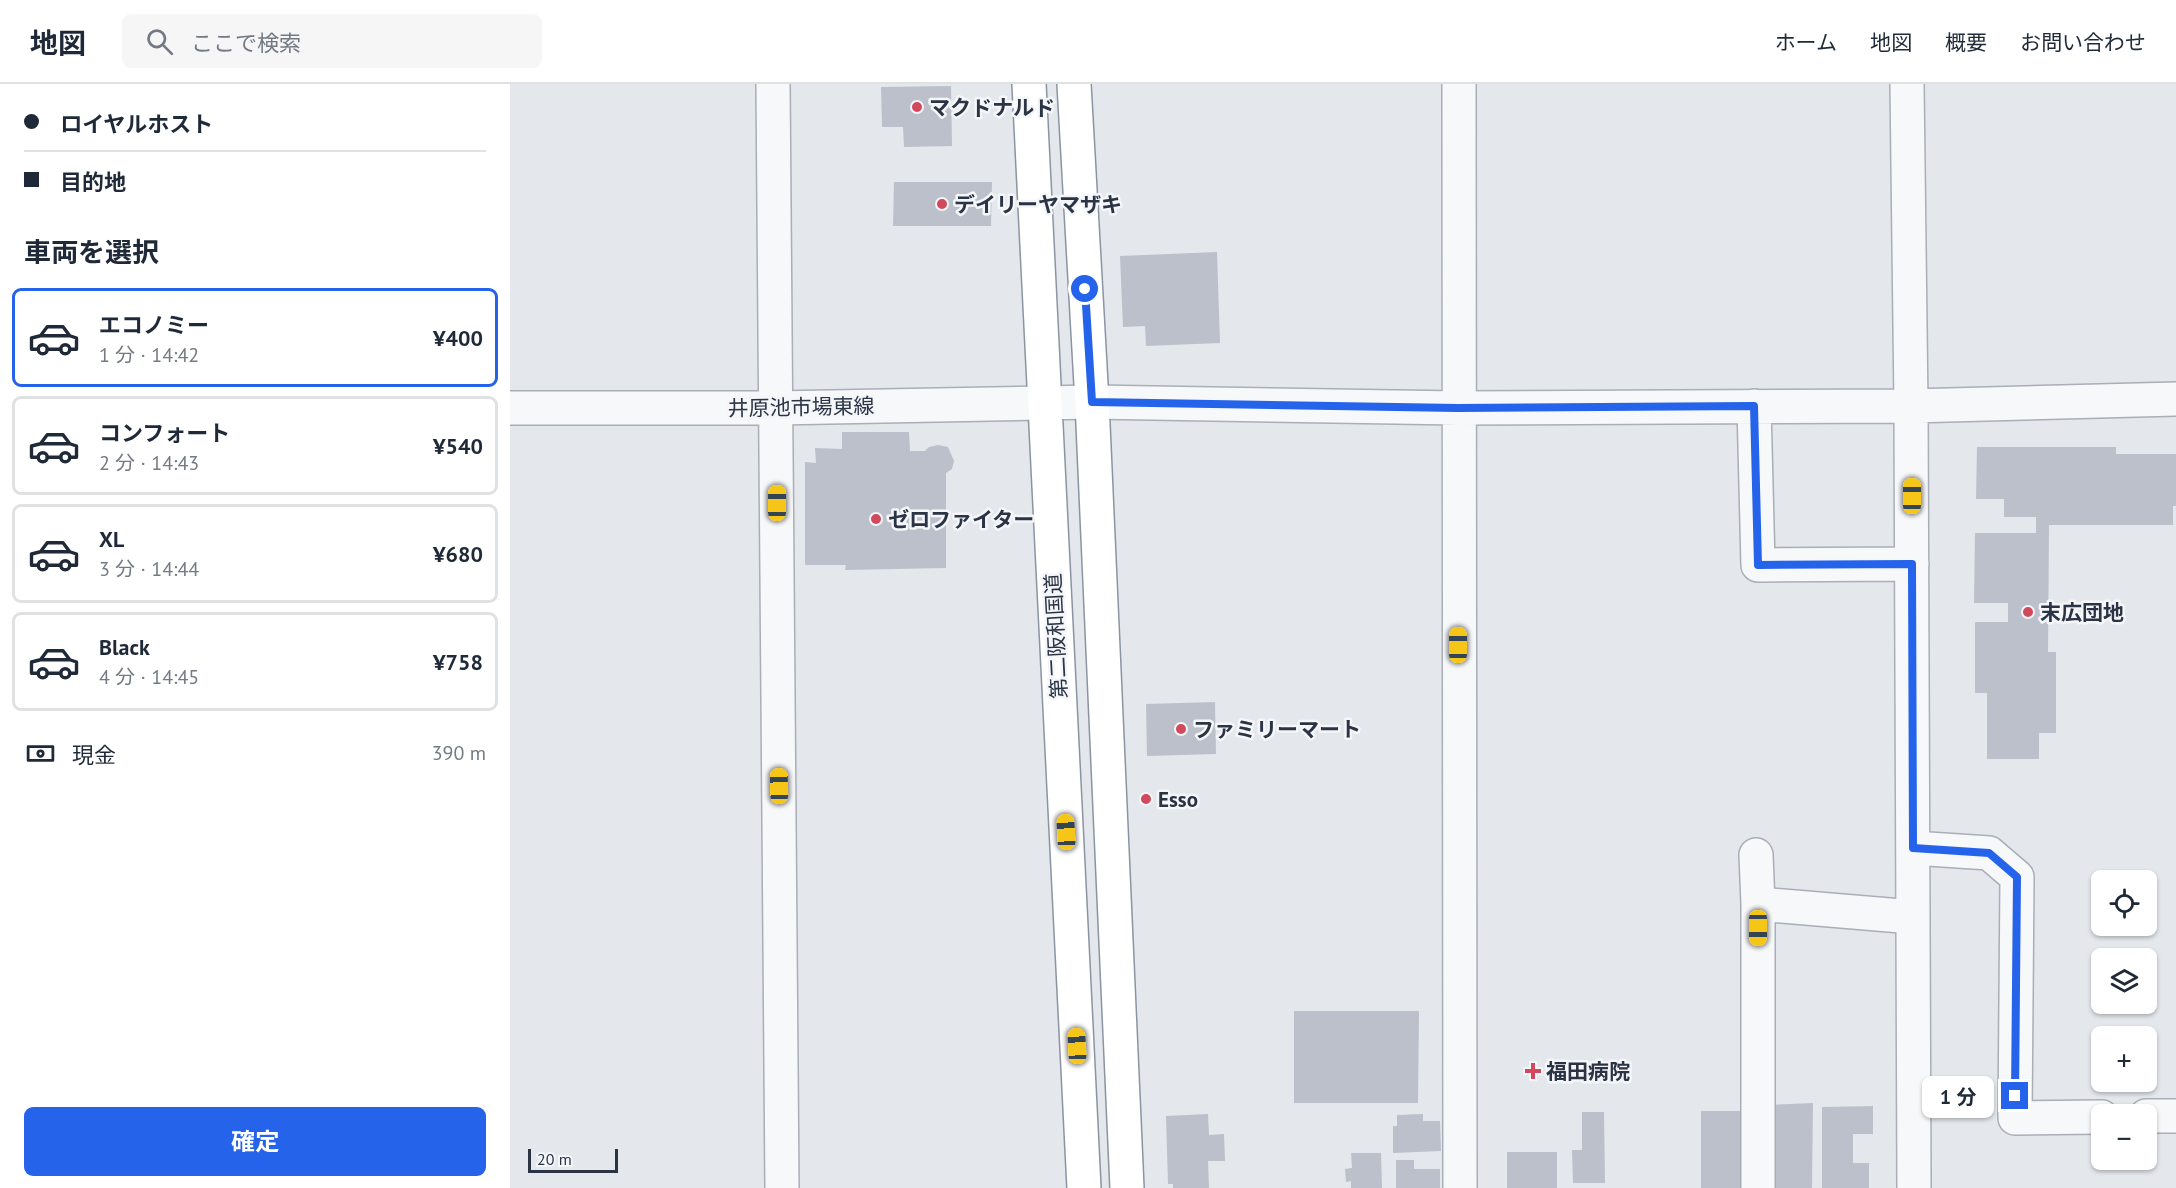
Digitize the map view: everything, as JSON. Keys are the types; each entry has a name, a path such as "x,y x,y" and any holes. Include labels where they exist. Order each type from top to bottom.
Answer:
{"highway":[{"name":"第二阪和国道","path":"1029,84 1084,1188"},
{"path":"1074,84 1092,402 1127,1188"}],"street":[{"path":"773,84 782,1188"},
{"path":"1458,84 1460,1188"},
{"path":"1907,84 1911,406 1914,1188"},
{"name":"井原池市場東線","path":"510,408 776,408 1092,402 1458,408 1911,406 2176,399"},
{"path":"1754,406 1758,565 1912,564"},
{"path":"1913,848 1989,853 2017,877 2015,1118 2091,1117"},
{"path":"1756,855 1758,1188"},
{"path":"1758,904 1913,917"},
{"path":"2157,1116 2176,1116"}],"building":[{"name":"マクドナルド","path":"951,86 952,146 904,147 903,127 882,127 881,87"},
{"name":"デイリーヤマザキ","path":"894,182 992,182 991,226 893,226"},
{"path":"1217,252 1220,343 1146,346 1145,326 1123,327 1120,256"},
{"name":"ゼロファイター","path":"842,432 909,432 910,451 925,451 929,447 938,445 948,447 954,461 952,469 946,473 946,568 845,570 846,565 805,565 805,462 816,463 815,448 842,449"},
{"name":"末広団地","path":"1977,447 2116,447 2116,454 2176,454 2176,506 2173,506 2173,525 2049,525 2048,652 2056,652 2056,733 2039,733 2039,759 1987,759 1987,693 1975,693 1975,622 2008,622 2008,603 1974,603 1975,533 2036,533 2036,517 2004,517 2004,499 1976,499"},
{"name":"ファミリーマート","path":"1215,702 1216,754 1147,756 1146,704"},
{"path":"1294,1011 1419,1011 1418,1103 1294,1103"},
{"path":"1813,1103 1812,1188 1767,1188 1766,1105"},
{"path":"1873,1106 1873,1134 1853,1134 1853,1163 1869,1163 1869,1188 1822,1188 1822,1107"},
{"path":"1701,1111 1747,1111 1747,1188 1701,1188"},
{"path":"1582,1112 1604,1112 1605,1183 1573,1183 1572,1150 1582,1150"},
{"path":"1208,1114 1209,1135 1224,1134 1225,1161 1208,1161 1209,1188 1173,1188 1173,1184 1168,1184 1166,1116"},
{"path":"1423,1114 1423,1121 1440,1121 1441,1151 1393,1153 1393,1126 1397,1126 1397,1115"},
{"path":"1507,1152 1557,1152 1557,1188 1507,1188"},
{"path":"1351,1153 1381,1153 1382,1188 1351,1188 1351,1181 1346,1182 1345,1169 1352,1168"},
{"path":"1396,1160 1414,1160 1414,1169 1440,1169 1440,1188 1396,1188"}],"place":[{"name":"マクドナルド","path":"917,107"},
{"name":"デイリーヤマザキ","path":"942,204"},
{"name":"ゼロファイター","path":"876,519"},
{"name":"末広団地","path":"2028,612"},
{"name":"ファミリーマート","path":"1181,729"},
{"name":"Esso","path":"1146,799"},
{"name":"福田病院","path":"1533,1071"}],"route":[{"path":"1085,289 1092,402 1458,408 1754,406 1758,565 1912,564 1913,848 1989,853 2017,877 2015,1096"}]}
